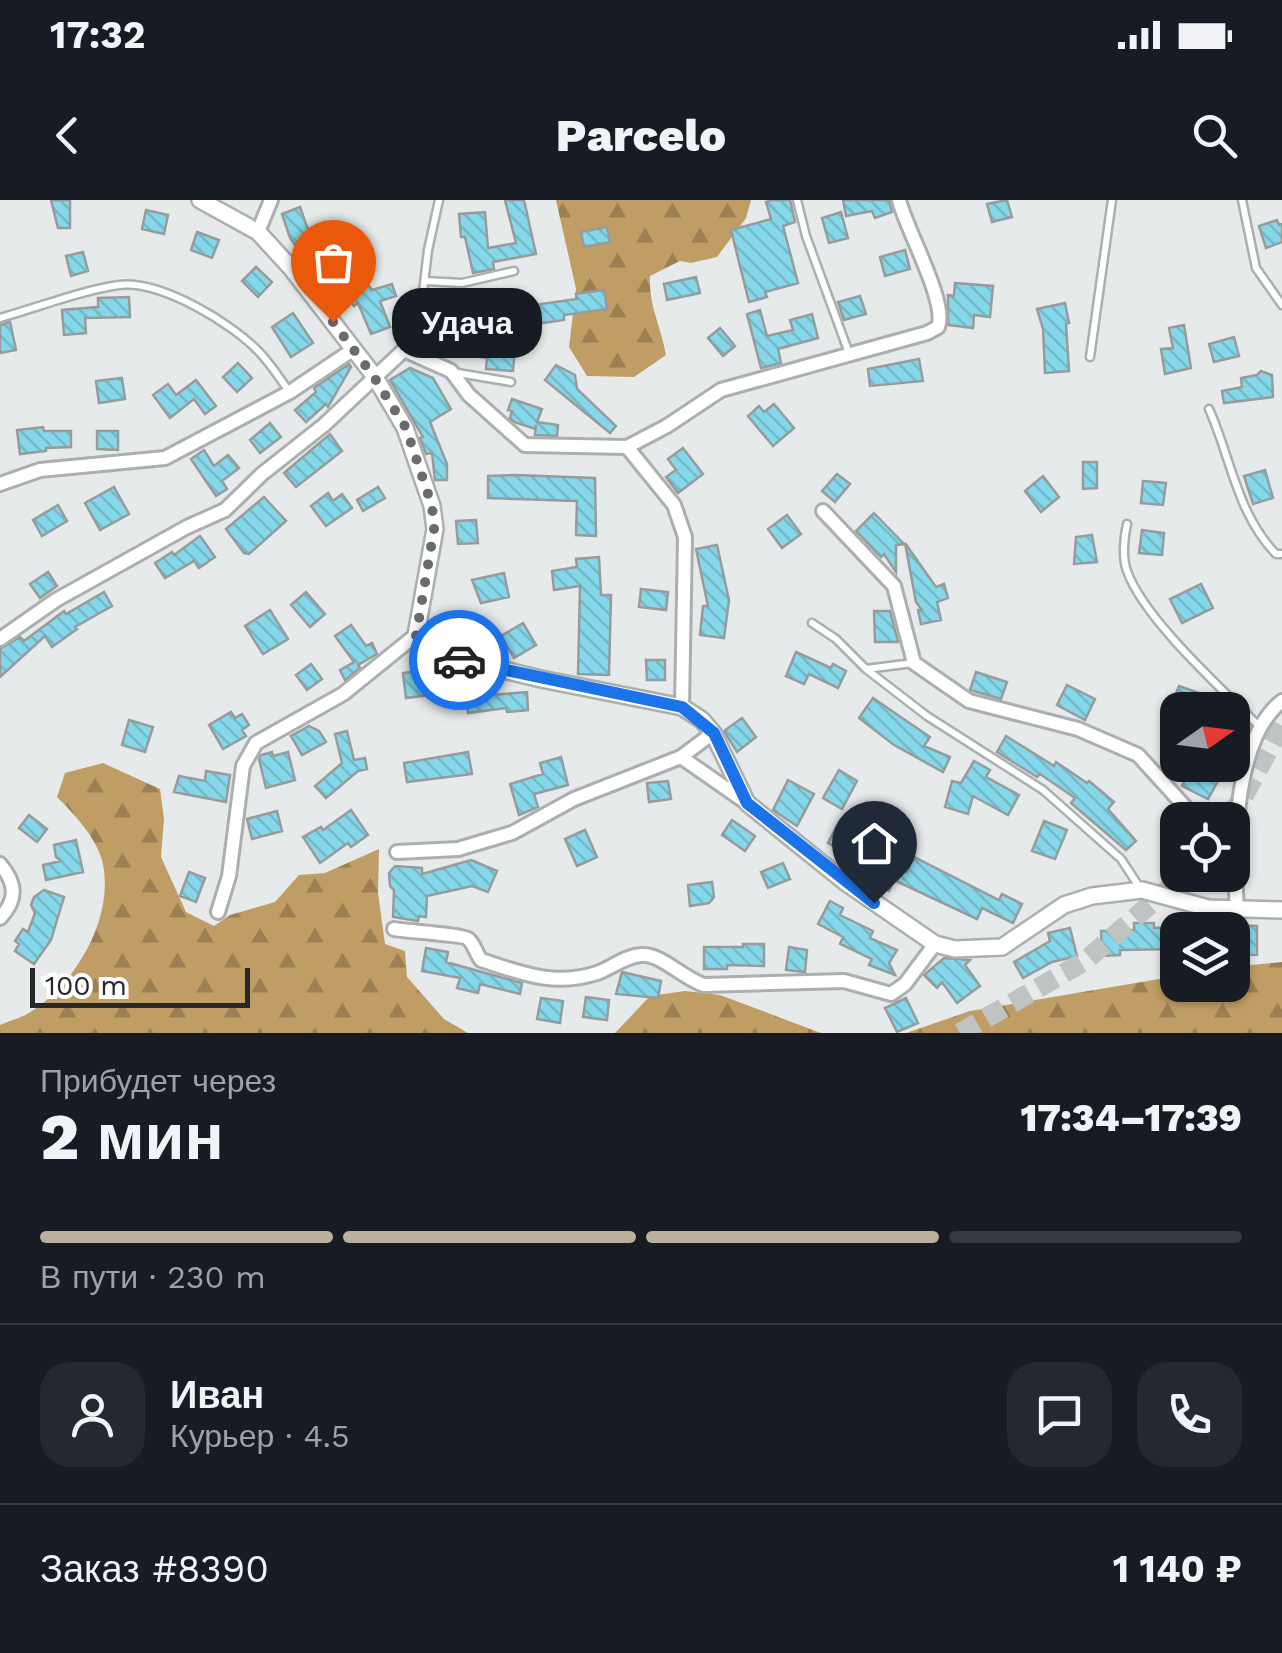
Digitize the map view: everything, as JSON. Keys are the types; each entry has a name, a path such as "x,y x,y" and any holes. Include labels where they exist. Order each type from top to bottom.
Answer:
{"street":[{"path":"200,200 258,232 291,268 354,349 406,428 432,506 434,529 416,636 420,646 430,652 541,680 682,707 714,733 747,803"},
{"path":"258,232 271,200"},
{"path":"0,639 56,600 225,510 404,350 451,372 469,395 525,445 627,447 722,390 850,357 938,328 940,309 899,200"},
{"path":"0,484 40,470 164,458 290,392 354,349"},
{"path":"627,447 674,505 685,537 682,707"},
{"path":"823,511 894,586 914,662 969,701 1078,729 1138,755 1181,802"},
{"path":"218,912 230,876 243,766 256,743 343,694 416,636"},
{"path":"1241,802 1260,727 1282,700"},
{"path":"397,852 458,849 512,833 574,799 681,757 714,733"},
{"path":"681,757 747,803 844,882 935,944 955,949 1002,947 1064,905 1092,896 1142,890 1208,908 1282,910"},
{"path":"0,864 12,878 12,902 0,918"},
{"path":"1236,892 1237,911"},
{"path":"394,929 462,935 470,940 480,960 530,976 565,981 639,955 656,957 685,978 704,985 844,981 891,994 905,984 935,944"}],"lane":[{"path":"404,350 419,326 428,250 439,200"},
{"path":"797,200 850,357"},
{"path":"1090,357 1112,200"},
{"path":"1242,200 1256,268 1282,305"},
{"path":"425,281 462,283 514,271"},
{"path":"0,318 120,285 144,286 224,323 260,353 290,392"},
{"path":"451,372 511,382"},
{"path":"1209,409 1226,446 1249,519 1276,554 1282,554"},
{"path":"1127,524 1124,567 1138,596 1196,663 1260,727"},
{"path":"812,623 927,716 1043,790 1121,858 1142,890"},
{"path":"866,668 914,662"}],"green space":[{"path":"556,200 751,200 746,218 717,257 691,263 680,261 650,276 653,306 666,355 634,377 587,376 569,347 576,289"},
{"path":"103,763 160,789 164,819 161,857 186,912 214,926 230,915 275,902 299,875 325,873 379,849 378,893 385,944 405,951 407,977 444,1019 468,1033 0,1033 0,1025 29,1013 62,985 88,947 97,925 105,881 102,860 89,834 57,797 65,773"},
{"path":"1282,962 1282,1033 906,1033 970,1011 1160,979 1160,1002 1250,1002 1250,965"},
{"path":"685,991 720,995 821,1033 615,1033 650,996"}],"building":[{"path":"51,200 70,200 70,228 58,228"},
{"path":"505,200 524,200 536,254 493,262 494,269 473,273 465,237 461,237 459,214 485,212 488,248 516,243"},
{"path":"790,200 795,222 783,226 798,283 765,292 767,297 749,302 731,230 771,219 766,202"},
{"path":"843,200 889,200 892,212 875,218 872,211 846,216"},
{"path":"1007,200 1012,217 992,222 987,204"},
{"path":"300,207 307,227 323,248 306,260 290,238 282,214"},
{"path":"146,210 168,215 164,234 142,229"},
{"path":"841,212 848,238 829,243 822,218"},
{"path":"1277,220 1282,224 1282,242 1266,248 1259,226"},
{"path":"607,227 610,242 584,247 581,232"},
{"path":"197,232 219,240 212,258 191,250"},
{"path":"354,236 365,250 350,261 340,247"},
{"path":"905,250 910,269 885,276 880,257"},
{"path":"83,252 88,271 71,276 66,256"},
{"path":"256,267 272,282 258,297 242,281"},
{"path":"696,277 700,293 667,300 664,284"},
{"path":"366,282 372,290 392,284 396,296 380,301 390,327 371,334 358,303 354,306 347,297"},
{"path":"955,283 993,286 990,317 974,315 973,328 948,325 948,295 954,296"},
{"path":"604,290 607,309 564,315 564,320 536,324 534,305 577,299 576,294"},
{"path":"860,296 866,314 844,320 838,302"},
{"path":"129,297 130,317 85,318 86,333 64,335 62,310 98,307 98,298"},
{"path":"1065,303 1069,371 1045,373 1043,329 1037,309"},
{"path":"760,310 767,336 793,330 790,320 812,314 818,338 778,349 781,363 761,368 747,314"},
{"path":"293,313 313,343 291,357 272,327"},
{"path":"10,322 16,350 0,353 0,325"},
{"path":"1184,325 1191,368 1165,374 1161,349 1173,348 1169,328"},
{"path":"720,328 735,346 723,356 708,338"},
{"path":"1234,337 1239,356 1214,362 1209,344"},
{"path":"460,343 515,347 513,371 486,369 487,358 458,354"},
{"path":"919,359 923,381 870,386 868,369"},
{"path":"238,363 252,378 237,392 223,377"},
{"path":"349,364 351,367 328,407 326,404 306,422 295,410 316,392 314,388"},
{"path":"556,365 575,375 577,389 616,426 610,433 545,380"},
{"path":"410,368 433,378 451,409 430,422 447,464 447,480 435,480 432,453 426,454 420,438 423,437 390,380"},
{"path":"1261,371 1272,375 1273,397 1224,403 1222,391 1242,387 1241,378"},
{"path":"122,378 125,399 99,403 96,381"},
{"path":"196,380 216,406 205,414 194,399 170,418 153,395 168,384 176,395"},
{"path":"512,399 542,409 537,422 558,425 557,436 535,435 536,425 535,429 514,422 510,418 512,411 508,410"},
{"path":"774,404 794,428 773,446 748,416 759,406 764,412"},
{"path":"270,423 281,437 260,453 250,440"},
{"path":"43,427 44,431 71,431 71,447 20,454 17,430"},
{"path":"97,431 118,431 118,450 97,449"},
{"path":"330,434 342,451 296,487 284,473"},
{"path":"683,448 703,474 678,493 666,477 676,470 668,459"},
{"path":"204,450 214,466 228,455 239,468 222,481 227,489 216,496 191,459"},
{"path":"1083,462 1097,462 1097,488 1083,489"},
{"path":"1265,470 1273,498 1253,504 1244,476"},
{"path":"837,474 850,484 835,502 822,491"},
{"path":"488,476 595,478 596,536 576,535 577,501 488,498"},
{"path":"1043,476 1059,497 1041,512 1025,491"},
{"path":"1143,481 1166,483 1163,505 1141,503"},
{"path":"114,487 129,514 100,530 85,503"},
{"path":"378,487 385,498 363,511 357,500"},
{"path":"328,493 333,501 342,494 352,508 326,526 311,506"},
{"path":"264,497 286,521 249,554 244,553 226,529"},
{"path":"58,505 67,521 42,536 33,520"},
{"path":"874,513 904,544 896,545 896,572 884,554 881,557 856,531"},
{"path":"787,515 801,534 782,548 768,529"},
{"path":"476,520 478,543 458,544 456,521"},
{"path":"1142,530 1164,533 1162,555 1139,553"},
{"path":"1092,535 1097,562 1074,564 1076,537"},
{"path":"200,536 215,557 199,568 194,561 165,578 155,563"},
{"path":"905,543 936,587 944,584 948,598 937,602 941,620 921,624 918,610 922,610 916,602"},
{"path":"717,545 729,600 724,638 700,635 703,606 708,606 696,549"},
{"path":"599,557 601,595 611,595 609,675 578,674 580,586 554,590 552,571 577,567 576,559"},
{"path":"48,572 57,586 40,598 30,584"},
{"path":"504,573 509,597 481,603 472,580"},
{"path":"1201,584 1213,608 1182,623 1170,599"},
{"path":"641,589 668,592 666,610 639,607"},
{"path":"104,592 112,606 75,627 52,647 45,636 0,677 0,649 20,637 24,641 64,611 66,614"},
{"path":"306,592 325,614 310,627 291,605"},
{"path":"270,610 288,639 263,654 245,626"},
{"path":"874,611 890,611 898,642 875,642"},
{"path":"477,618 479,647 452,646 450,619"},
{"path":"523,623 536,645 514,658 501,636"},
{"path":"351,625 366,646 372,643 377,654 358,665 360,668 345,680 340,670 354,662 335,636"},
{"path":"796,652 846,671 838,688 809,674 804,684 786,676"},
{"path":"646,660 665,660 665,680 647,680"},
{"path":"311,664 322,679 307,690 296,675"},
{"path":"427,670 428,679 451,676 452,687 490,682 492,695 527,692 528,710 507,712 506,708 468,713 466,699 438,702 437,694 406,698 403,673"},
{"path":"976,672 1007,682 1001,699 970,690"},
{"path":"1067,685 1095,699 1085,720 1057,705"},
{"path":"873,698 930,737 924,746 950,757 943,772 894,745 859,718"},
{"path":"231,712 235,718 242,714 249,725 242,730 246,736 223,749 209,725"},
{"path":"742,718 756,737 737,752 724,731"},
{"path":"129,720 153,727 145,752 122,745"},
{"path":"309,726 319,731 326,742 302,755 291,736"},
{"path":"347,731 354,760 365,758 367,769 358,771 326,798 315,786 342,763 335,734"},
{"path":"1006,736 1054,766 1056,762 1089,781 1114,802 1108,809 1136,841 1126,850 1071,803 1075,798 997,752"},
{"path":"272,752 273,756 288,752 295,780 266,788 259,759"},
{"path":"468,752 472,774 407,782 404,763"},
{"path":"561,757 568,785 534,794 538,807 519,815 510,784 543,774 540,763"},
{"path":"974,761 990,770 986,777 1019,795 1008,815 973,796 968,814 945,807 952,781 961,783"},
{"path":"839,770 857,781 842,809 823,798"},
{"path":"206,771 230,775 226,802 174,792 179,776 205,781"},
{"path":"788,780 814,794 797,826 773,810"},
{"path":"668,781 671,799 649,802 647,783"},
{"path":"1184,782 1217,782 1208,799 1182,786"},
{"path":"351,810 368,835 351,847 348,843 320,863 303,837 321,827 323,830"},
{"path":"277,811 282,831 252,839 247,819"},
{"path":"29,815 47,829 37,842 19,828"},
{"path":"732,820 755,836 745,851 722,835"},
{"path":"1044,821 1067,830 1055,859 1032,851"},
{"path":"837,826 879,843 871,858 907,872 914,857 999,900 1002,894 1022,904 1013,923 982,908 977,919 894,880 889,891 871,884 850,871 855,861 848,858 850,855 828,843"},
{"path":"585,830 597,857 577,866 565,839"},
{"path":"76,840 83,872 46,880 43,865 61,861 54,845"},
{"path":"471,860 497,871 488,892 472,886 427,896 426,917 419,916 418,921 393,917 394,890 389,873 395,866 422,868 422,874"},
{"path":"783,863 790,879 768,888 761,872"},
{"path":"189,872 205,878 196,902 180,896"},
{"path":"712,882 714,897 709,903 690,906 688,885"},
{"path":"44,890 64,897 51,940 34,964 15,951 19,944 15,941 23,929 28,932 35,913 31,905 34,897"},
{"path":"830,901 843,908 840,915 873,931 870,938 897,950 889,963 895,975 869,965 872,959 840,944 843,937 818,924"},
{"path":"1134,923 1154,923 1154,928 1160,928 1160,949 1120,950 1120,955 1102,956 1101,931 1134,930"},
{"path":"1250,926 1257,926 1257,955 1250,955"},
{"path":"1070,928 1077,956 1052,962 1023,978 1014,962 1050,941 1048,933"},
{"path":"764,944 764,966 704,969 704,947"},
{"path":"789,947 807,950 805,972 786,970"},
{"path":"426,948 448,952 446,962 522,983 520,994 480,984 478,993 457,988 460,978 422,971"},
{"path":"944,958 970,960 965,965 980,986 957,1003 942,982 937,988 924,975"},
{"path":"622,972 661,981 658,998 616,994"},
{"path":"586,997 609,1000 607,1020 583,1017"},
{"path":"541,998 563,1001 560,1023 537,1019"},
{"path":"906,998 918,1023 897,1032 885,1008"}],"tunnel":[{"path":"1240,802 1282,725"},
{"path":"960,1033 1085,961 1164,892"}],"way so far":[{"path":"333,322 406,428 432,506 434,529 416,636 420,646 430,652 459,660"}],"place":[{"name":"Удача","path":"333,322"}],"route":[{"path":"459,660 682,707 714,733 747,803 874,903"}]}
